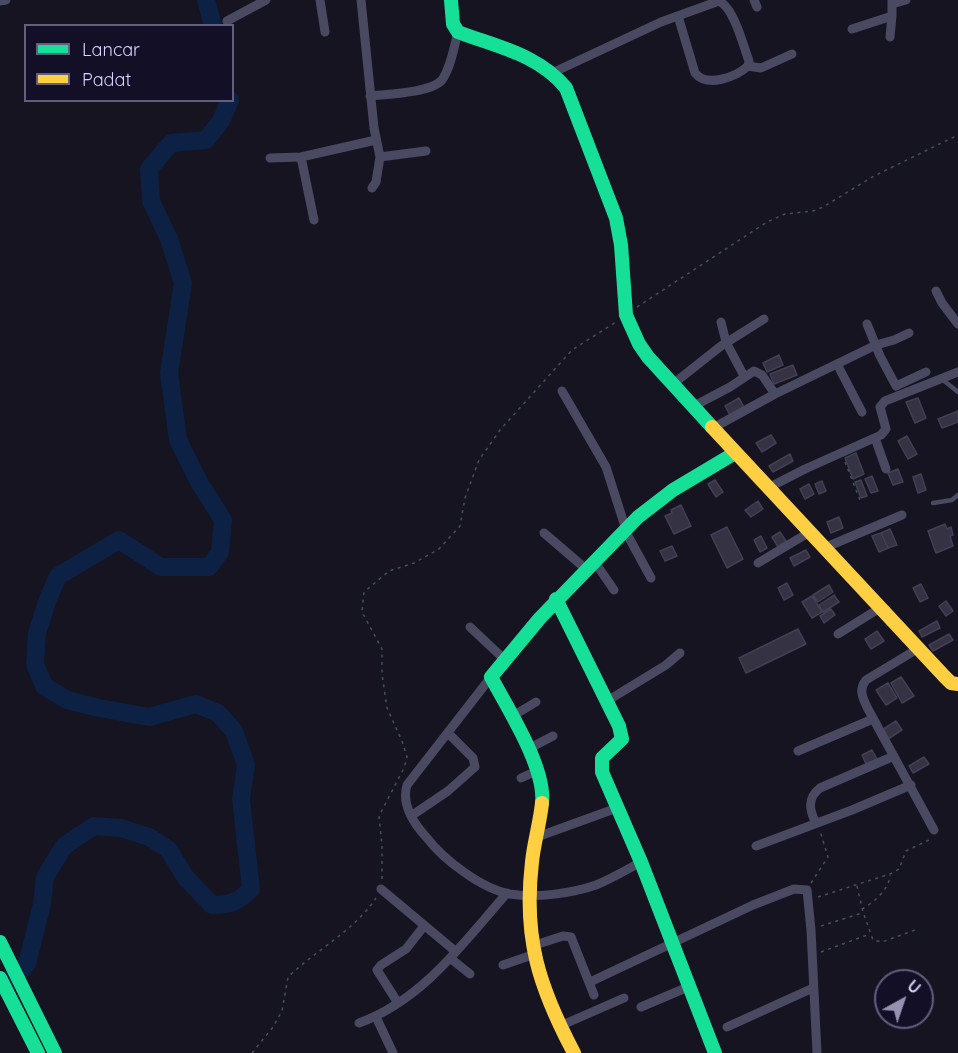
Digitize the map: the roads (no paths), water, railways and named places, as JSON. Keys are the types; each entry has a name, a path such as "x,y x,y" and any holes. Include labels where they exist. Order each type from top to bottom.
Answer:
{"main road":[{"path":"451,0 453,24 465,34 533,61 552,73 563,84 616,218 628,321 648,357 808,533 947,679 958,684"},
{"path":"574,1053 543,989 533,950 529,914 533,850 537,837 543,789 539,770 491,677 556,600 626,528 672,490 735,453"},
{"path":"556,600 607,701 622,737 619,743 602,758 601,766 715,1053"},
{"path":"0,942 45,1050"},
{"path":"0,978 45,1050"}],"street":[{"path":"0,1 6,0"},
{"path":"241,0 244,11"},
{"path":"227,21 266,0"},
{"path":"320,0 325,32"},
{"path":"361,0 370,96 380,157 376,182 372,188"},
{"path":"890,37 892,2 906,0"},
{"path":"552,73 670,19 715,2 725,4 732,14 748,58 748,66"},
{"path":"852,29 892,16"},
{"path":"670,19 695,73 700,78 711,81 742,71 748,66 761,68 792,54"},
{"path":"370,96 436,86 445,74 465,34"},
{"path":"270,158 301,156 376,140"},
{"path":"380,157 426,151"},
{"path":"301,156 314,220"},
{"path":"936,291 958,324"},
{"path":"673,384 726,342 764,319"},
{"path":"721,322 726,342 744,376"},
{"path":"867,324 896,386 926,372"},
{"path":"713,428 775,394 876,345 909,333"},
{"path":"837,364 862,412"},
{"path":"692,407 754,371 760,374 775,394"},
{"path":"768,488 875,438 886,429 880,407 885,401 958,372"},
{"path":"562,392 606,467 628,536 651,578"},
{"path":"875,438 886,469"},
{"path":"824,548 902,515"},
{"path":"544,533 590,565 614,590"},
{"path":"758,563 808,533"},
{"path":"838,634 880,608"},
{"path":"470,627 504,659"},
{"path":"919,648 864,682 861,693 934,830"},
{"path":"607,701 656,672 680,654"},
{"path":"491,677 407,785 405,797 411,816 436,849 450,862 507,894 531,896 578,890 596,885 641,862"},
{"path":"511,717 536,702"},
{"path":"798,751 873,718"},
{"path":"411,816 448,791 475,767 473,758 448,733"},
{"path":"528,749 553,736"},
{"path":"816,823 810,813 810,801 813,794 820,788 894,756"},
{"path":"521,778 539,770"},
{"path":"756,846 910,785"},
{"path":"537,837 617,808"},
{"path":"381,889 424,926 470,974"},
{"path":"590,982 753,905 794,889 807,890 816,1053"},
{"path":"360,1023 398,1004 425,984 507,894"},
{"path":"398,1004 379,975 378,969 406,948 424,926"},
{"path":"503,965 566,935 571,937 594,995"},
{"path":"641,1007 688,987"},
{"path":"727,1028 813,988"},
{"path":"560,1026 624,998"},
{"path":"376,1017 393,1053"}],"lane":[{"path":"941,378 958,392"},
{"path":"933,503 952,500 958,495"}],"waterway":[{"path":"206,0 212,24"},
{"path":"5,984 27,964 42,904 45,877 64,846 94,826 121,828 149,837 168,849 186,878 212,905 233,902 251,889 241,799 246,765 234,731 218,713 196,704 149,717 67,700 44,686 35,664 37,633 58,576 119,540 161,567 209,567 220,552 223,520 200,484 178,440 169,373 183,283 169,239 151,201 149,169 171,143 206,140 221,121 229,102"}]}
